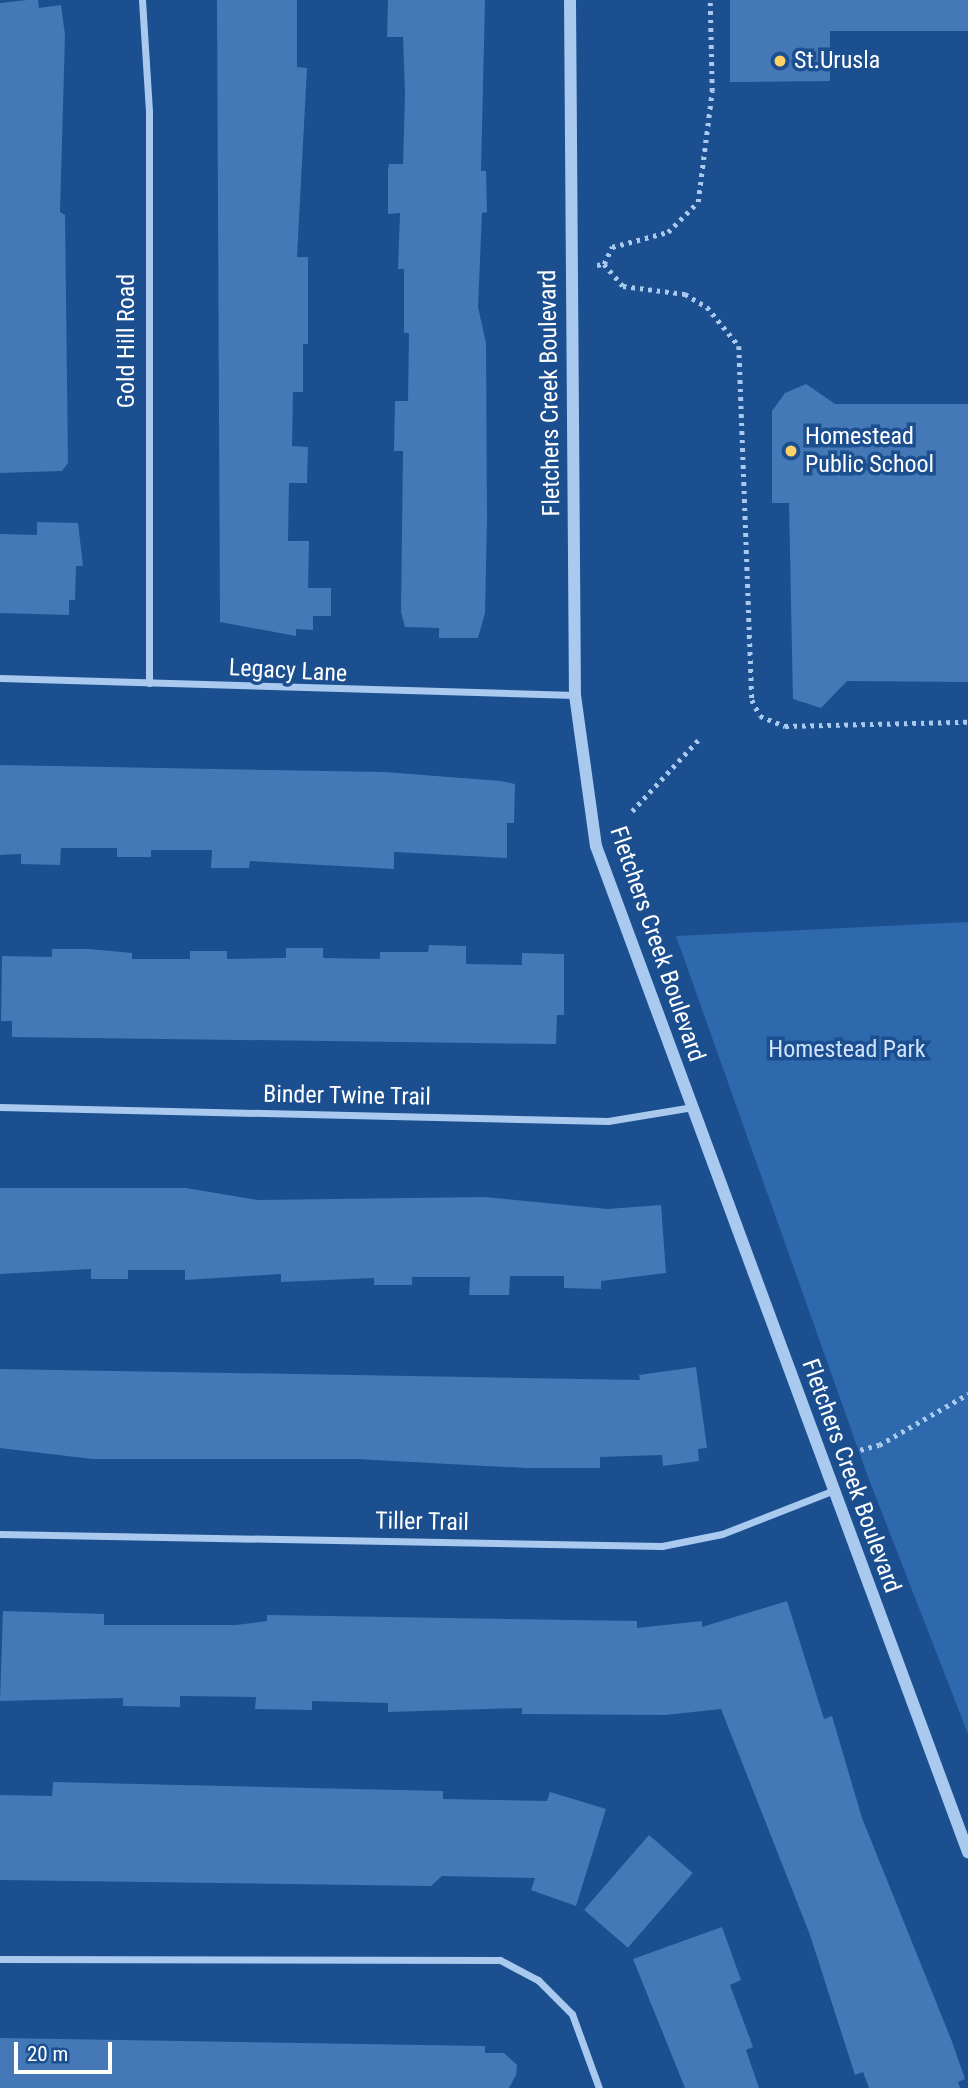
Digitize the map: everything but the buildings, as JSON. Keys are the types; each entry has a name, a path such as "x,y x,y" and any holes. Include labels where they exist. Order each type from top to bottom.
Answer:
{"street":[{"name":"Gold Hill Road","path":"142,0 149,112 149,683"},
{"name":"Fletchers Creek Boulevard","path":"570,0 575,695 596,846 968,1852"},
{"name":"Legacy Lane","path":"0,678 575,695"},
{"name":"Binder Twine Trail","path":"0,1108 608,1121 693,1107"},
{"name":"Tiller Trail","path":"0,1534 662,1545 722,1534 834,1490"},
{"path":"0,1959 500,1960 538,1980 572,2014 599,2088"}],"path":[{"path":"604,264 612,247 668,232 698,202 712,91 710,0"},
{"path":"597,265 604,264"},
{"path":"604,264 623,286 685,294 707,307 739,346 752,700 765,724 968,722"},
{"path":"632,811 700,738"},
{"path":"852,1452 879,1446 968,1394"}],"green space":[{"name":"Homestead Park","path":"968,922 968,1734 868,1477 676,936"}],"place":[{"name":"St.Urusla","path":"780,61"},
{"name":"Homestead Public School","path":"791,451"}]}
